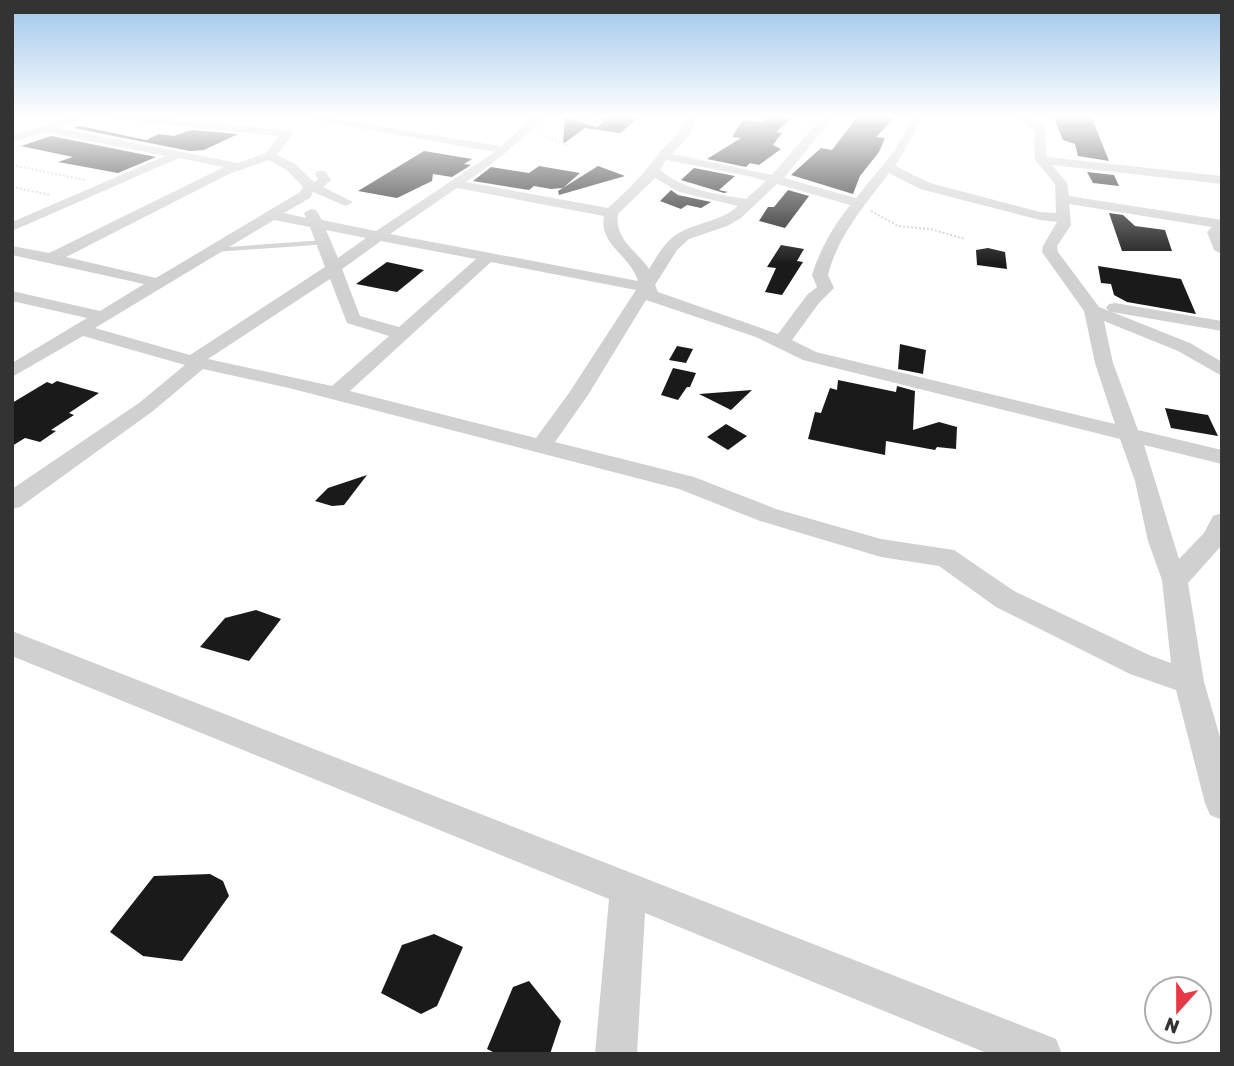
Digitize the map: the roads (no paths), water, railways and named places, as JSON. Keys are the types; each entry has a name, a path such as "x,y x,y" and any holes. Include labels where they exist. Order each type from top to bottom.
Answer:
{"street":[{"path":"12,227 153,166"},
{"path":"52,258 237,166"},
{"path":"12,371 303,197 310,191 310,186 289,166"},
{"path":"300,166 300,168 322,174 325,180 314,188 346,202"},
{"path":"12,501 146,407 196,362 483,166"},
{"path":"656,166 648,178 611,213 608,225 611,236 641,268 645,287 652,296 743,326 810,356 1130,432 1222,457"},
{"path":"713,166 755,174 857,203"},
{"path":"543,444 671,247 684,236 729,219 774,181 787,166"},
{"path":"781,342 813,299 826,288 820,275 821,268 857,203 890,166"},
{"path":"895,166 914,182 1028,213 1061,208 1222,224"},
{"path":"1044,166 1060,181 1064,225 1049,246 1050,252 1091,307 1104,363 1146,481 1160,541 1175,580 1180,632 1189,682 1222,803"},
{"path":"1093,166 1222,180"},
{"path":"653,170 678,187 746,203"},
{"path":"457,184 611,213"},
{"path":"303,197 325,242 332,269 371,362"},
{"path":"271,215 645,287"},
{"path":"1222,224 1214,232 1222,250"},
{"path":"12,250 145,278 157,285"},
{"path":"335,393 488,257"},
{"path":"12,296 103,317"},
{"path":"1091,307 1222,326"},
{"path":"1091,307 1184,346 1222,370"},
{"path":"353,319 402,334"},
{"path":"81,330 196,362 543,444 699,487 768,515 857,542 945,557 1005,599 1140,665 1189,682"},
{"path":"1175,580 1213,539 1222,522"},
{"path":"12,643 1041,1054"},
{"path":"616,1054 628,889"}],"lane":[{"path":"214,250 325,242"}]}
